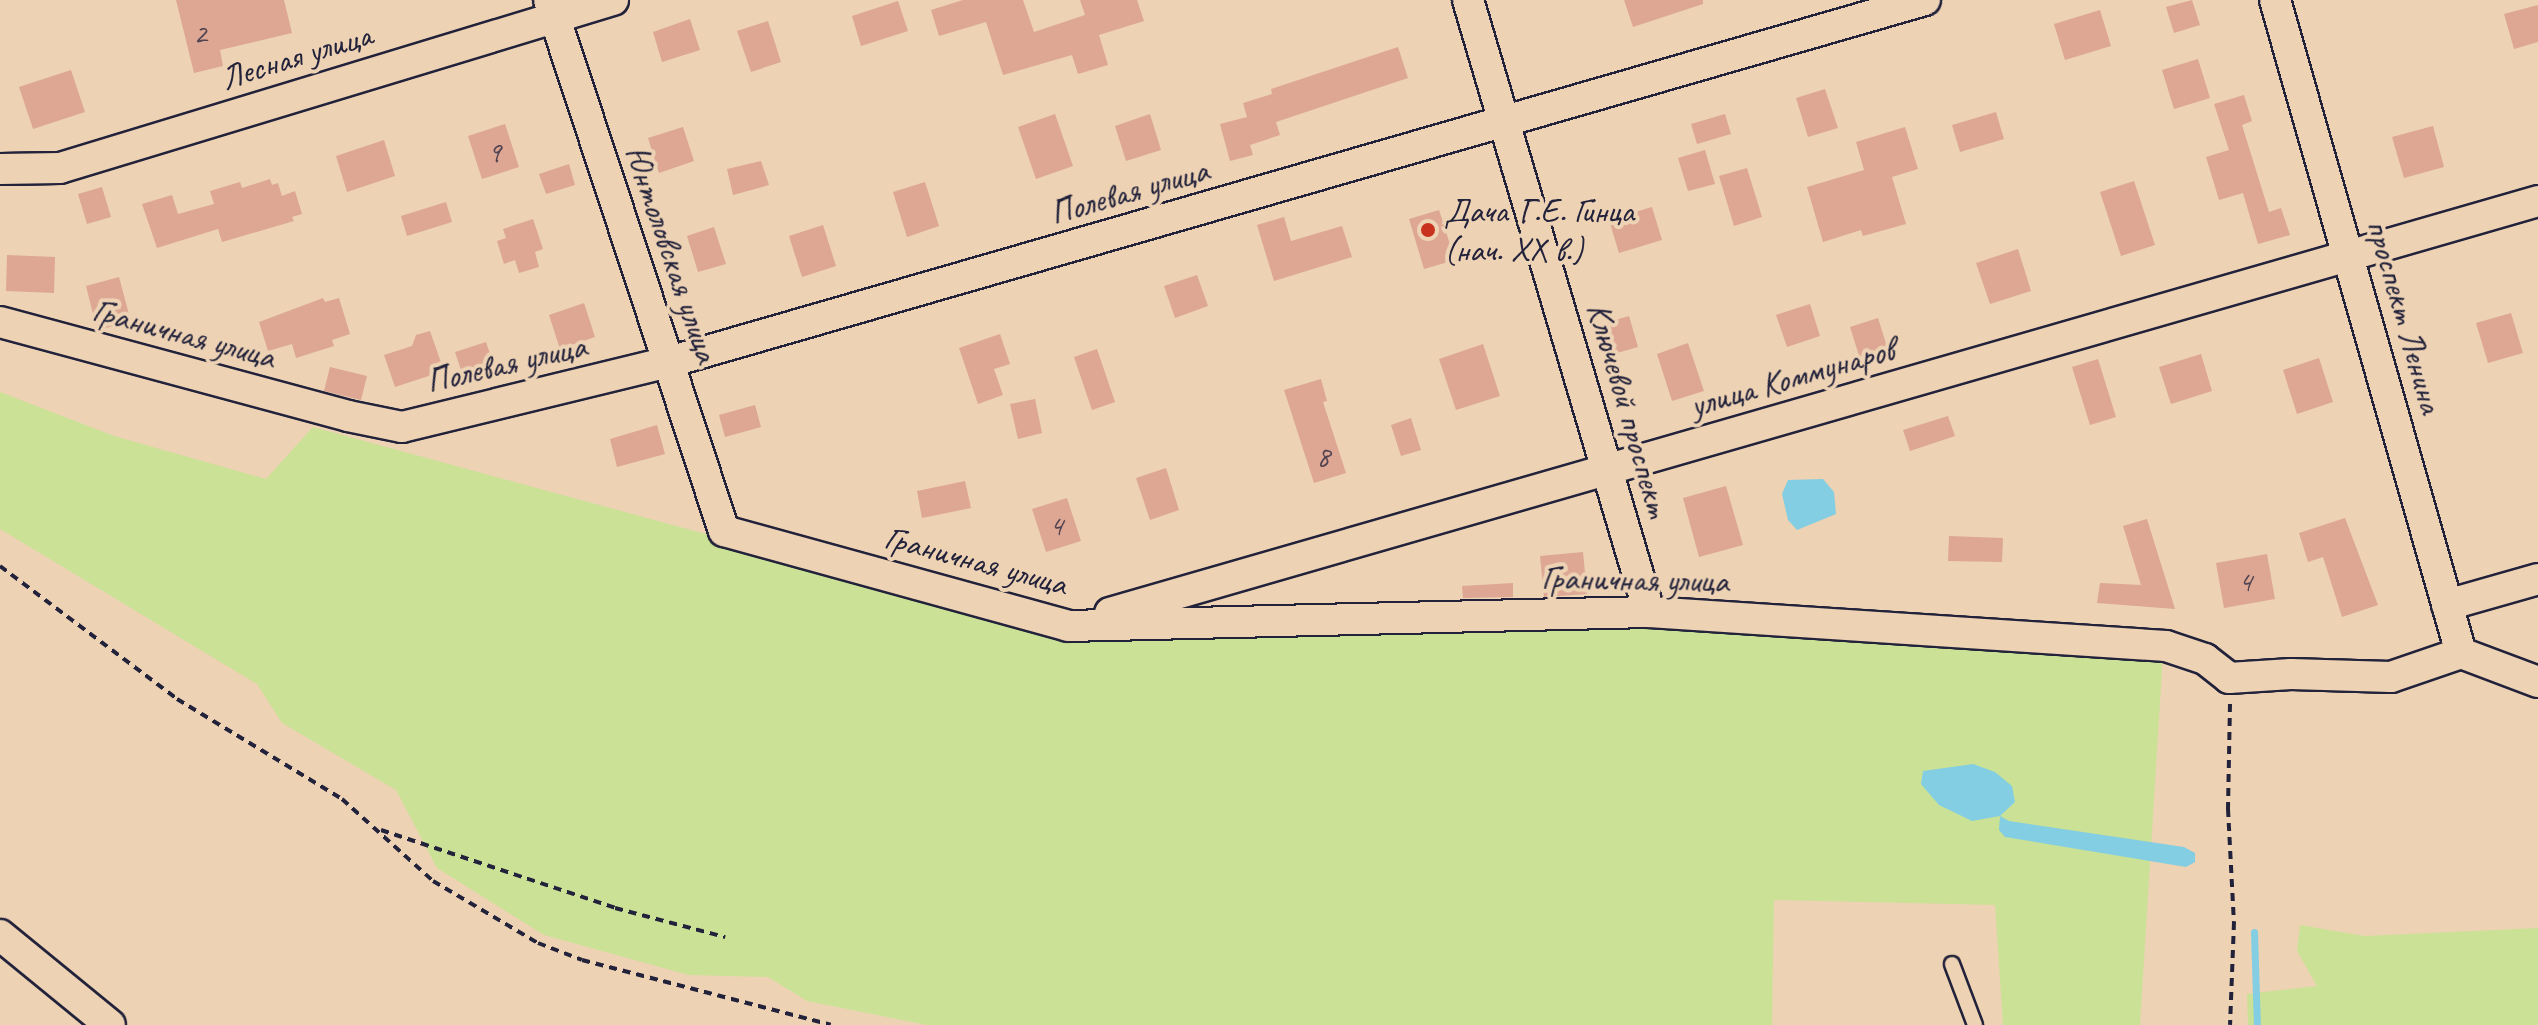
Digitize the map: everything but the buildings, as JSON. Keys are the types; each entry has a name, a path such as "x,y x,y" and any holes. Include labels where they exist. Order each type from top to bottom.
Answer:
{"street":[{"name":"Лесная улица","path":"0,169 60,168 551,9 613,0"},
{"name":"Ключевой проспект","path":"1468,0 1649,612"},
{"name":"Полевая улица","path":"348,416 402,427 669,362 1504,124 1925,0"},
{"name":"проспект Ленина","path":"2275,0 2461,653"},
{"name":"Юнтоловская улица","path":"551,9 724,531"},
{"name":"улица Коммунаров","path":"1068,626 2538,201"},
{"name":"Граничная улица","path":"0,322 348,416"},
{"name":"Граничная улица","path":"724,531 1068,626 1649,612 2166,646 2205,659 2229,678"},
{"path":"2447,605 2538,579"},
{"path":"2229,678 2291,674 2391,677 2461,653 2538,682"},
{"path":"3,942 110,1025"}],"lane":[{"path":"1952,964 1975,1025"}],"path":[{"path":"0,566 177,699 318,783 378,829 413,867 538,943 582,960 831,1025"},
{"path":"2229,678 2228,809 2234,922 2230,1025"},
{"path":"378,829 615,908 725,937"}],"green space":[{"path":"0,392 114,436 266,479 313,427 1069,633 1650,624 2163,654 2140,1025 2003,1025 1995,905 1774,900 1772,1025 927,1025 807,1001 768,977 689,975 544,935 437,868 396,790 282,723 257,684 0,529"},
{"path":"2300,925 2365,936 2538,928 2538,1025 2248,1025 2247,994 2317,986 2297,951"}],"water":[{"path":"1823,479 1834,492 1836,514 1797,530 1788,520 1782,494 1788,480"},
{"path":"1973,764 1995,772 2012,786 2015,802 2000,816 1972,821 1939,805 1921,784 1923,771"},
{"path":"2000,816 2009,821 2184,847 2195,853 2195,862 2186,867 2005,837 1999,830"}],"waterway":[{"path":"2254,932 2257,1025"}],"place":[{"name":"Дача Г.Е. Гинца (нач. XX в.)","path":"1428,230"}]}
